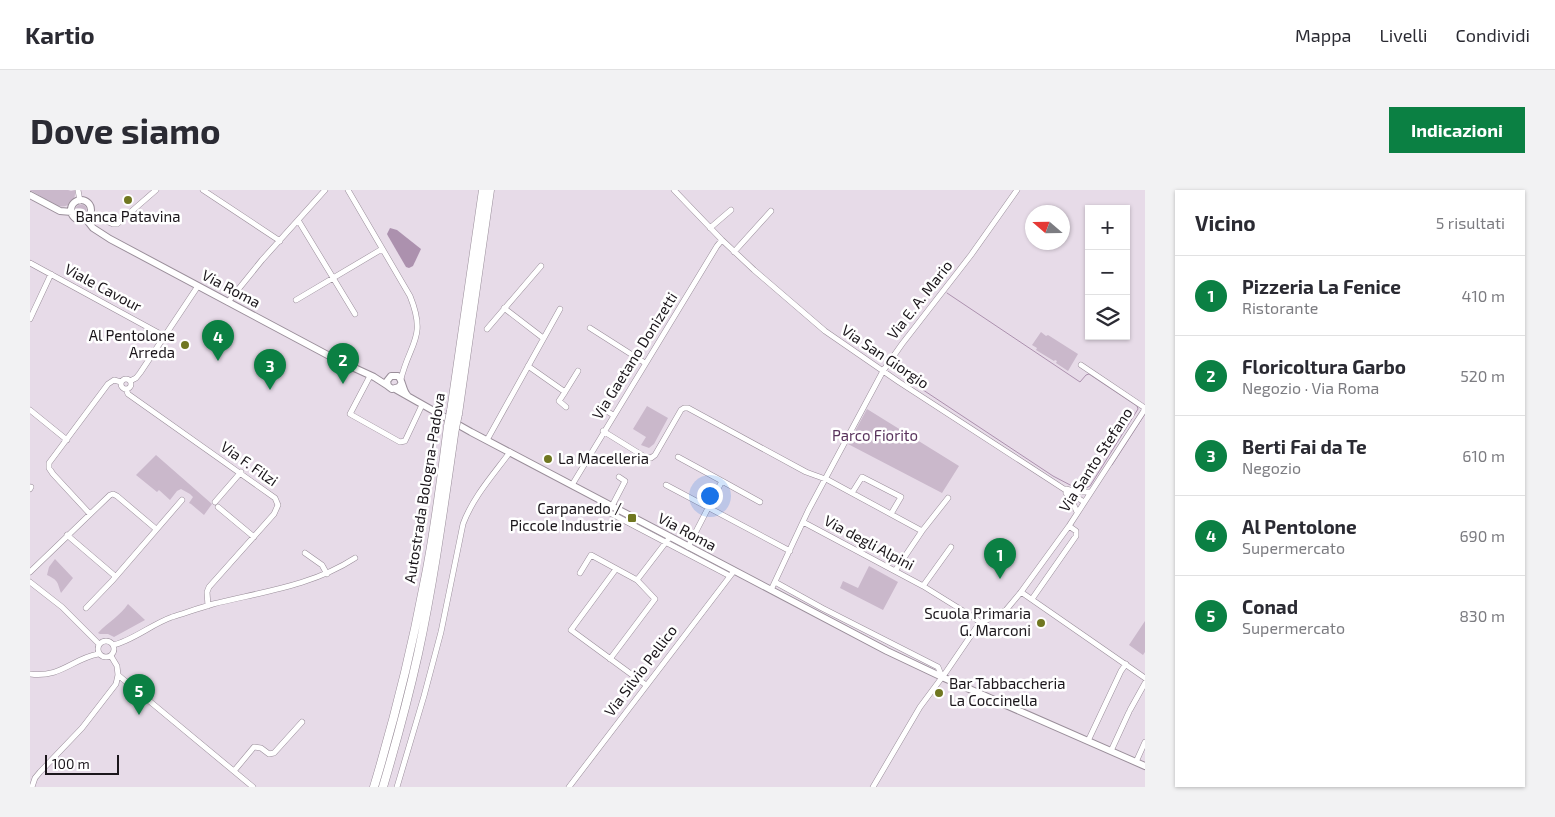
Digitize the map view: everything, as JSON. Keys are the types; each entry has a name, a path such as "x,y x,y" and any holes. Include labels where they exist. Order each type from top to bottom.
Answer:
{"highway":[{"name":"Autostrada Bologna-Padova","path":"383,787 418,654 438,547 483,190"},
{"name":"Autostrada Bologna-Padova","path":"454,412 490,190"},
{"name":"Autostrada Bologna-Padova","path":"374,787 410,654 425,582 452,427"}],"main road":[{"path":"30,195 60,211 72,212"},
{"path":"80,201 89,204 91,210 91,214 86,219 77,219 72,212 74,204 80,201"},
{"name":"Via Roma","path":"86,219 88,224 99,233 372,377 572,485 611,510 668,540 688,547 732,573 771,590 887,651 1145,766"},
{"path":"391,376 398,376 401,382 399,388 392,388 387,381 391,376"},
{"name":"Via Roma","path":"372,377 391,376"},
{"name":"Via Roma","path":"401,382 404,392 410,398"}],"street":[{"path":"78,190 80,201"},
{"path":"91,214 117,224 156,190"},
{"path":"203,190 280,241"},
{"path":"228,302 264,258 325,190"},
{"path":"348,190 410,297 418,320 415,342 401,382"},
{"name":"Via San Giorgio","path":"674,190 734,252 825,331 1084,502"},
{"name":"Via E. A. Mario","path":"771,590 824,480 883,371 971,255 1017,190"},
{"path":"710,228 731,210"},
{"path":"734,252 771,211"},
{"path":"298,220 355,314"},
{"path":"292,227 304,229"},
{"name":"Via Gaetano Donizetti","path":"572,485 603,431 722,240"},
{"path":"296,300 382,249"},
{"name":"Viale Cavour","path":"30,263 164,336"},
{"path":"487,329 541,266"},
{"path":"30,320 32,307 51,274"},
{"path":"130,381 140,373 198,286"},
{"path":"504,308 543,338"},
{"path":"487,440 560,309"},
{"path":"590,328 645,364"},
{"path":"391,376 398,373 406,364"},
{"path":"1081,365 1145,408"},
{"path":"528,366 565,392"},
{"path":"566,407 559,401 578,372"},
{"path":"372,377 350,414 400,442 405,441 422,405"},
{"path":"121,382 126,378 130,381"},
{"path":"90,514 53,474 49,468 49,463 108,384 114,380 121,382"},
{"path":"121,382 122,387 126,389 131,385 130,381"},
{"name":"Via F. Filzi","path":"126,389 128,394 241,472 275,498 278,505 274,514 209,587 207,592 208,606"},
{"path":"599,406 614,415"},
{"path":"603,431 645,457 651,458 655,455 680,410 688,408 806,472 852,493 922,531"},
{"name":"Via Santo Stefano","path":"873,787 920,707 981,623 1006,610 1021,592 1069,526 1145,408"},
{"path":"30,410 67,440"},
{"path":"397,787 441,632 462,524 475,498 510,452"},
{"path":"678,457 760,502"},
{"path":"241,472 217,504 254,537"},
{"path":"611,510 625,480 619,477"},
{"path":"852,493 862,477 901,497 891,514"},
{"path":"688,547 722,482"},
{"path":"666,485 790,551"},
{"name":"Via San Giorgio","path":"1060,487 1078,492 1090,492"},
{"name":"Via San Giorgio","path":"1060,487 1072,501 1078,512"},
{"path":"30,572 106,498 113,494 156,529"},
{"path":"895,570 948,498"},
{"path":"86,608 182,500"},
{"name":"Via degli Alpini","path":"803,522 895,570 981,623"},
{"name":"Via Santo Stefano","path":"1055,565 1076,536 1076,531 1069,526"},
{"path":"67,535 115,576"},
{"path":"637,580 668,540"},
{"name":"Via Roma","path":"668,540 732,573"},
{"name":"Via degli Alpini","path":"923,586 951,547"},
{"path":"306,553 322,565 327,574"},
{"path":"580,574 591,555 637,580 655,599 610,658"},
{"path":"98,654 99,644 106,641 113,645 124,641 157,622 208,606 306,582 327,574 355,558"},
{"path":"1032,599 1055,565 1046,558"},
{"path":"616,569 571,630 646,685"},
{"name":"Via Silvio Pellico","path":"569,787 732,573"},
{"path":"30,582 62,607 99,644"},
{"name":"Via Roma","path":"775,582 938,667 942,677"},
{"path":"1021,592 1145,678"},
{"path":"111,656 114,650 113,645"},
{"path":"98,654 103,657 111,656"},
{"path":"30,674 42,675 53,673 98,654"},
{"path":"32,787 40,772 82,728 116,684 118,666 111,656"},
{"path":"1088,741 1121,670 1126,664"},
{"path":"118,675 253,787"},
{"path":"1111,751 1145,683"},
{"path":"234,771 254,747 261,748 269,754 274,752 302,722"},
{"path":"1136,762 1145,742"}],"green space":[{"path":"30,190 75,190 75,194 73,201 68,205 57,206"},
{"path":"81,204 87,210 81,216 75,210"},
{"path":"1041,332 1078,354 1068,371 1056,363 1057,361 1036,350 1037,348 1032,345"},
{"path":"647,406 668,418 654,444 649,448 641,445 646,437 633,429"},
{"name":"Parco Fiorito","path":"867,409 959,466 942,493 848,444"},
{"path":"156,455 212,504 204,515 189,503 193,497 190,494 181,489 170,500 159,490 157,492 136,475"},
{"path":"55,559 73,578 61,593 57,582 47,575 49,567"},
{"path":"869,566 898,582 883,610 840,588 843,581 858,588"},
{"path":"128,604 145,620 114,637 98,633 121,612"},
{"path":"1145,621 1145,652 1143,655 1129,645"}],"shaded area":[{"path":"390,228 397,230 421,249 413,266 406,267 387,234"}],"waterway":[{"path":"896,372 1053,476 1074,487 1086,488 1090,486 1138,409 1137,406 1089,374 1080,382 947,293"},
{"path":"1112,465 1145,414"}],"place":[{"name":"Banca Patavina","path":"128,200"},
{"name":"Al Pentolone Arreda","path":"185,345"},
{"name":"Al Pentolone","path":"218,361"},
{"name":"Floricoltura Garbo","path":"343,384"},
{"name":"Berti Fai da Te","path":"270,390"},
{"name":"La Macelleria","path":"548,459"},
{"name":"Carpanedo / Piccole Industrie","path":"632,518"},
{"name":"Pizzeria La Fenice","path":"1000,579"},
{"name":"Scuola Primaria G. Marconi","path":"1041,623"},
{"name":"Bar Tabbaccheria La Coccinella","path":"939,693"},
{"name":"Conad","path":"139,715"}]}
